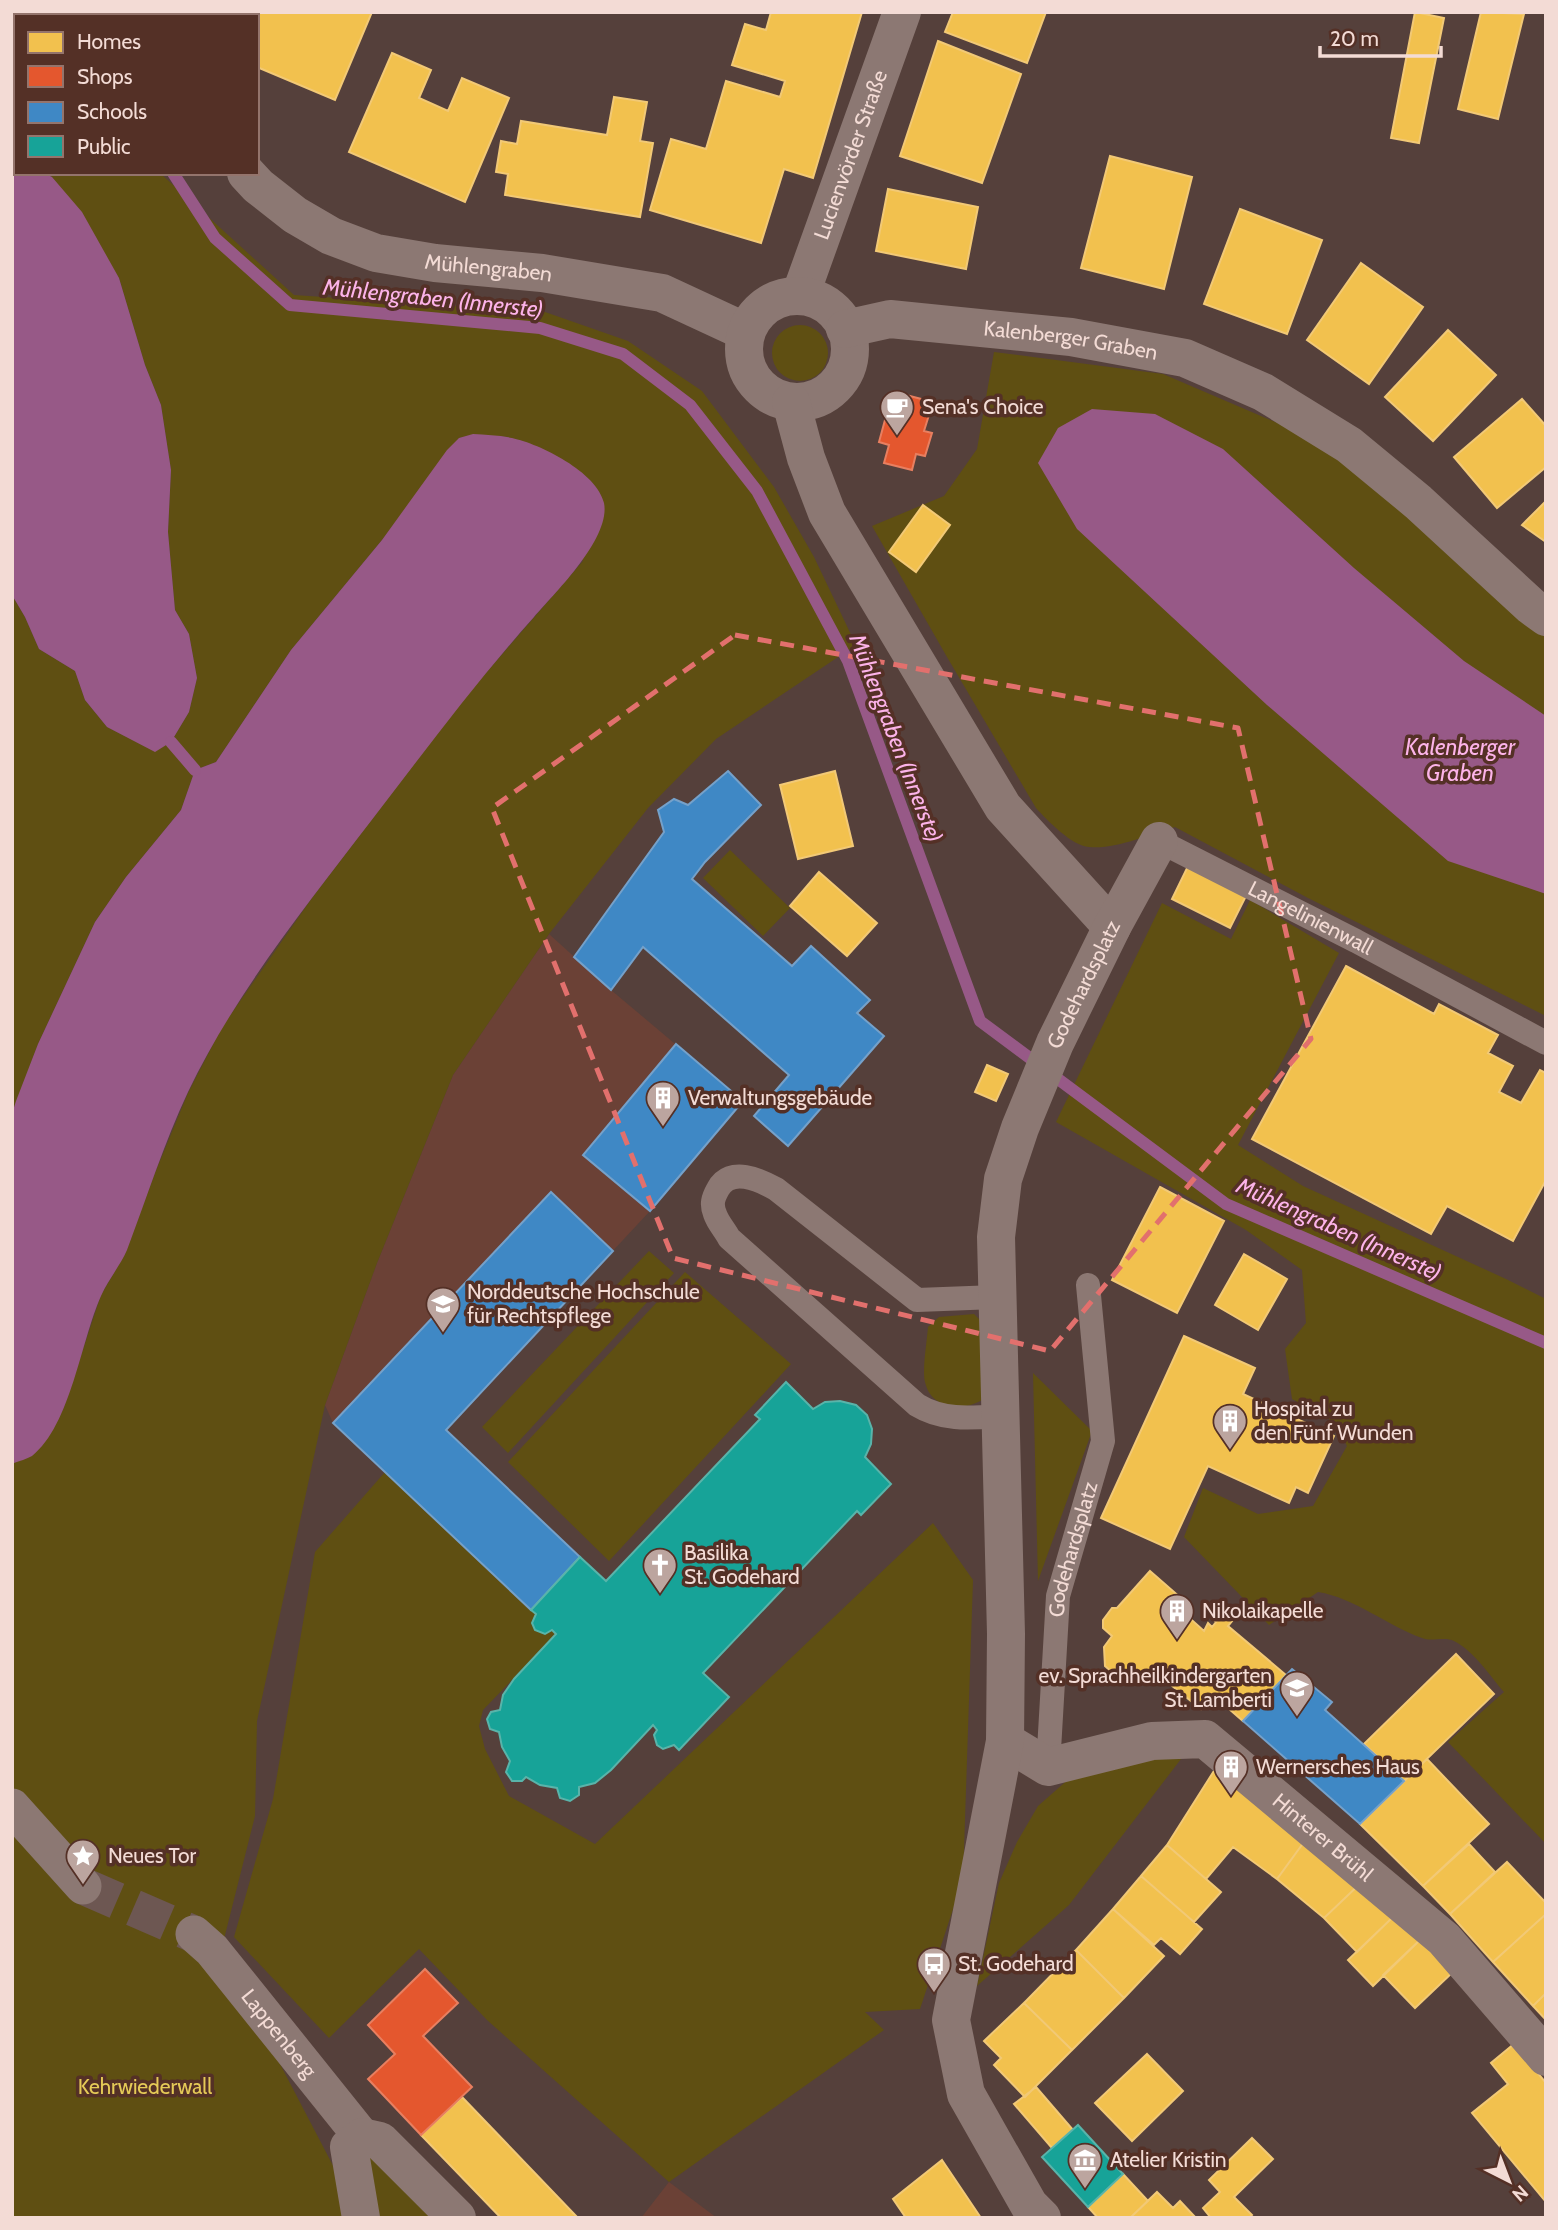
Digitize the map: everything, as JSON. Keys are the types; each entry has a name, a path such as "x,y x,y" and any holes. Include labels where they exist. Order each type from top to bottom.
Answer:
{"street":[{"name":"Lucienvörder Straße","path":"800,296 902,12"},
{"name":"Mühlengraben","path":"248,175 295,215 331,236 376,253 435,263 542,273 662,293 746,332"},
{"path":"800,296 828,306 845,329 849,347 847,365 839,382 826,394 809,401 791,402 762,390 745,363 746,332 755,317 783,298 800,296"},
{"name":"Kalenberger Graben","path":"845,329 890,319 1071,337 1185,358 1263,392 1349,445 1418,502 1546,617"},
{"name":"Godehardsplatz","path":"791,402 806,458 827,513 1003,807 1112,927 1055,1043 1020,1128 1003,1179 996,1237 1006,1634 1005,1741 951,2020 966,2094 1030,2213"},
{"name":"Langelinienwall","path":"1112,927 1159,841"},
{"name":"Hinterer Brühl","path":"1048,1767 1152,1741 1205,1739 1444,1939 1546,2057"},
{"path":"1005,1741 1048,1767"},
{"path":"12,1807 83,1886"},
{"name":"Lappenberg","path":"194,1934 212,1950 362,2137 380,2141 457,2218"},
{"path":"361,2218 349,2147 362,2137"}],"lane":[{"name":"Langelinienwall","path":"1159,841 1356,941 1546,1043"},
{"path":"996,1297 917,1300 776,1189 758,1179 736,1176 721,1183 712,1200 715,1216 729,1238 917,1405 934,1415 1001,1416"},
{"name":"Godehardsplatz","path":"1048,1767 1058,1596 1103,1441 1087,1286"}],"highlighted area":[{"path":"735,635 1238,728 1311,1039 1050,1351 673,1258 492,808"}],"shaded area":[{"name":"Norddeutsche Hochschule für Rechtspflege","path":"549,934 743,1101 650,1211 446,1430 580,1557 333,1423 325,1405 377,1263 453,1075"},
{"path":"669,2182 717,2218 641,2218"}],"green space":[{"path":"12,12 49,12 50,14 14,14 14,157"},
{"name":"Kehrwiederwall","path":"48,175 162,175 294,295 545,312 628,341 702,391 774,487 814,557 856,645 716,739 648,808 549,934 453,1075 377,1263 325,1405 257,1721 255,1816 221,1951 340,2179 349,2218 12,2218 12,1462 63,1410 101,1295 125,1254 188,1093 222,1027 312,898 466,696 583,561 508,437 473,435 459,438 382,540 291,650 216,762 195,770 181,810 126,877 95,922 38,1044 12,1114 12,595 39,649 75,671 85,700 107,727 154,751 171,742 189,712 197,678 189,634 175,610 168,532 171,470 161,405 145,365 119,278 52,177"},
{"path":"800,325 811,327 820,333 826,342 826,364 820,373 811,379 800,381 789,379 780,373 774,364 772,353 774,342 780,333 789,327"},
{"path":"994,352 1163,374 1331,446 1546,620 1546,1016 1308,898 1175,827 1121,844 1089,847 1082,846 1068,837 1036,808 872,526 944,496 977,449"},
{"path":"730,850 790,908 763,936 703,878"},
{"path":"1250,900 1339,953 1238,1145 1303,1186 1546,1299 1546,1844 1448,1742 1504,1692 1461,1645 1450,1640 1422,1638 1345,1600 1318,1592 1269,1625 1184,1537 1203,1488 1258,1514 1313,1506 1347,1446 1334,1422 1292,1399 1285,1349 1306,1323 1302,1270 1246,1230 1056,1122 1162,903 1231,939"},
{"path":"649,1251 674,1273 508,1453 482,1427"},
{"path":"685,1272 791,1364 609,1561 508,1462"},
{"path":"974,1314 982,1322 982,1400 965,1406 948,1406 934,1398 925,1382 928,1327 939,1317"},
{"path":"1033,1373 1092,1431 1038,1581"},
{"path":"385,1472 536,1614 532,1623 535,1630 545,1634 552,1630 556,1634 483,1710 479,1726 485,1749 509,1796 595,1844 933,1523 973,1580 963,1879 920,2009 865,2012 884,2030 669,2182 487,2020 419,1949 329,2038 234,1937 273,1799 315,1552"},
{"path":"1191,1746 1069,1905 977,1986 999,1883 1017,1842 1038,1806 1079,1770"},
{"path":"362,2137 457,2218 361,2218"}],"water":[{"path":"12,156 14,175 52,177 82,212 119,278 145,365 161,405 171,470 168,532 175,610 189,634 197,678 189,712 171,742 155,752 107,727 85,700 75,671 39,649 12,595"},
{"name":"Kalenberger Graben","path":"1092,409 1155,414 1223,449 1354,568 1464,661 1546,716 1546,894 1448,861 1267,705 1077,529 1038,463 1058,428"},
{"path":"473,434 524,441 552,453 579,470 591,481 604,503 604,517 599,532 580,564 471,692 321,886 272,952 227,1020 179,1111 127,1250 101,1296 74,1381 56,1424 32,1456 14,1463 12,1114 38,1044 95,922 126,877 181,810 195,770 216,762 291,650 382,540 447,450 459,438"}],"building: Homes":[{"path":"372,12 335,100 259,68 258,14"},
{"path":"771,12 862,12 813,178 784,169 761,243 650,210 671,139 706,149 726,81 780,97 785,81 732,65 745,24 766,30"},
{"path":"953,12 1046,12 1027,63 945,32"},
{"path":"1415,12 1444,18 1419,143 1391,138"},
{"path":"1481,12 1524,14 1498,119 1458,109"},
{"path":"938,41 1021,74 982,183 900,156"},
{"path":"392,53 431,70 419,98 448,111 462,78 509,98 465,202 349,152"},
{"path":"614,97 647,102 640,141 653,143 640,217 505,195 508,174 496,172 501,141 517,144 521,121 607,135"},
{"path":"1110,156 1192,177 1164,289 1081,268"},
{"path":"888,189 978,207 966,269 876,251"},
{"path":"1240,209 1322,240 1287,334 1204,304"},
{"path":"1361,263 1423,307 1369,384 1307,340"},
{"path":"1448,330 1496,375 1433,441 1385,397"},
{"path":"1522,399 1546,426 1546,467 1497,508 1454,457"},
{"path":"1546,501 1546,542 1522,525"},
{"path":"923,505 950,525 916,572 889,552"},
{"path":"835,771 853,846 798,859 780,785"},
{"path":"1188,866 1246,896 1230,928 1172,899"},
{"path":"819,872 877,923 847,956 790,906"},
{"path":"1346,966 1434,1014 1439,1004 1498,1035 1488,1053 1513,1066 1499,1092 1521,1103 1540,1070 1546,1073 1546,1180 1513,1241 1447,1206 1431,1234 1252,1139"},
{"path":"987,1065 1008,1074 996,1101 975,1092"},
{"path":"1160,1187 1224,1221 1177,1313 1112,1280"},
{"path":"1244,1254 1287,1279 1258,1330 1215,1305"},
{"name":"Hospital zu den Fünf Wunden","path":"1184,1336 1255,1368 1243,1394 1334,1436 1308,1493 1296,1487 1289,1503 1208,1466 1170,1549 1101,1518"},
{"name":"Nikolaikapelle","path":"1150,1571 1181,1598 1175,1605 1204,1631 1208,1623 1212,1627 1216,1622 1212,1618 1224,1604 1237,1615 1228,1626 1286,1675 1243,1721 1213,1695 1201,1709 1151,1669 1143,1679 1122,1681 1105,1666 1104,1647 1112,1636 1103,1628 1103,1620"},
{"path":"1456,1654 1494,1694 1404,1781 1364,1744"},
{"path":"1427,1759 1489,1824 1423,1886 1360,1824"},
{"name":"Wernersches Haus","path":"1219,1763 1312,1831 1277,1879 1233,1847 1206,1879 1167,1845"},
{"path":"1312,1831 1364,1880 1324,1918 1277,1879"},
{"path":"1469,1844 1495,1872 1450,1914 1423,1886"},
{"path":"1167,1845 1221,1892 1194,1922 1141,1876"},
{"path":"1507,1862 1546,1903 1546,1914 1493,1962 1450,1914"},
{"path":"1141,1876 1202,1929 1180,1954 1161,1938 1154,1945 1113,1909"},
{"path":"1364,1880 1396,1914 1357,1952 1324,1918"},
{"path":"1113,1909 1164,1956 1124,1998 1076,1950"},
{"path":"1396,1914 1422,1938 1373,1986 1348,1960"},
{"path":"1546,1914 1546,1993 1533,2006 1493,1962"},
{"path":"1422,1938 1454,1971 1415,2008 1383,1975"},
{"path":"1076,1950 1124,1998 1072,2050 1024,2003"},
{"path":"1546,1993 1546,2020 1533,2006"},
{"path":"1024,2003 1072,2050 1025,2097 994,2065 1001,2058 984,2041"},
{"path":"1514,2044 1546,2083 1546,2202 1472,2113 1508,2084 1491,2063"},
{"path":"1147,2054 1183,2091 1132,2141 1095,2103"},
{"path":"1036,2087 1073,2130 1052,2148 1014,2104"},
{"path":"462,2097 578,2218 501,2218 421,2135"},
{"path":"1252,2138 1273,2159 1234,2197 1252,2215 1249,2218 1211,2218 1203,2208 1220,2192 1209,2180"},
{"path":"942,2160 981,2218 906,2218 893,2199"},
{"path":"1123,2174 1148,2201 1130,2218 1098,2218 1088,2207"},
{"path":"1157,2192 1173,2208 1180,2201 1196,2218 1130,2218"}],"building: Shops":[{"path":"906,395 933,402 924,431 932,433 925,456 916,454 912,470 884,463 889,445 879,442 885,420 897,423"},
{"path":"425,1969 458,2003 423,2036 472,2087 421,2135 368,2079 395,2054 368,2025"}],"building: Schools":[{"path":"728,771 761,805 692,879 792,966 811,946 870,1000 857,1013 884,1036 788,1146 754,1116 789,1075 643,947 611,990 574,957 664,832 658,810 674,799 688,805"},
{"name":"Verwaltungsgebäude","path":"676,1044 743,1101 650,1211 583,1155"},
{"path":"551,1192 613,1251 446,1430 580,1557 531,1610 333,1423"},
{"path":"1292,1669 1332,1702 1325,1710 1404,1781 1360,1824 1243,1721"}],"building: Public":[{"name":"Basilika St. Godehard","path":"786,1382 813,1409 825,1402 840,1401 856,1405 867,1415 872,1429 871,1444 865,1457 891,1484 861,1515 857,1511 703,1673 729,1697 679,1750 674,1745 663,1749 657,1745 654,1735 657,1730 653,1725 611,1770 595,1783 579,1787 579,1795 570,1801 560,1798 557,1788 540,1785 526,1777 522,1781 512,1781 506,1772 510,1761 502,1747 499,1732 490,1729 487,1719 491,1712 500,1710 503,1695 514,1679 556,1634 552,1630 545,1634 535,1630 532,1623 536,1614 531,1610 580,1557 606,1581 760,1419 755,1415"},
{"path":"1078,2125 1123,2174 1088,2207 1042,2157"}],"waterway":[{"name":"Mühlengraben (Innerste)","path":"174,175 215,238 290,305 540,328 623,354 690,405 757,491 848,661 980,1021 1226,1204 1546,1343"},
{"path":"171,742 195,770"}],"tunnel":[{"path":"83,1886 194,1934"}],"place":[{"name":"Sena's Choice","path":"897,437"},
{"name":"Verwaltungsgebäude","path":"663,1128"},
{"name":"Norddeutsche Hochschule für Rechtspflege","path":"443,1334"},
{"name":"Hospital zu den Fünf Wunden","path":"1230,1451"},
{"name":"Basilika St. Godehard","path":"660,1595"},
{"name":"Nikolaikapelle","path":"1177,1641"},
{"name":"ev. Sprachheilkindergarten St. Lamberti","path":"1297,1718"},
{"name":"Wernersches Haus","path":"1231,1797"},
{"name":"Neues Tor","path":"83,1886"},
{"name":"St. Godehard","path":"934,1994"},
{"name":"Atelier Kristin","path":"1085,2190"}]}
